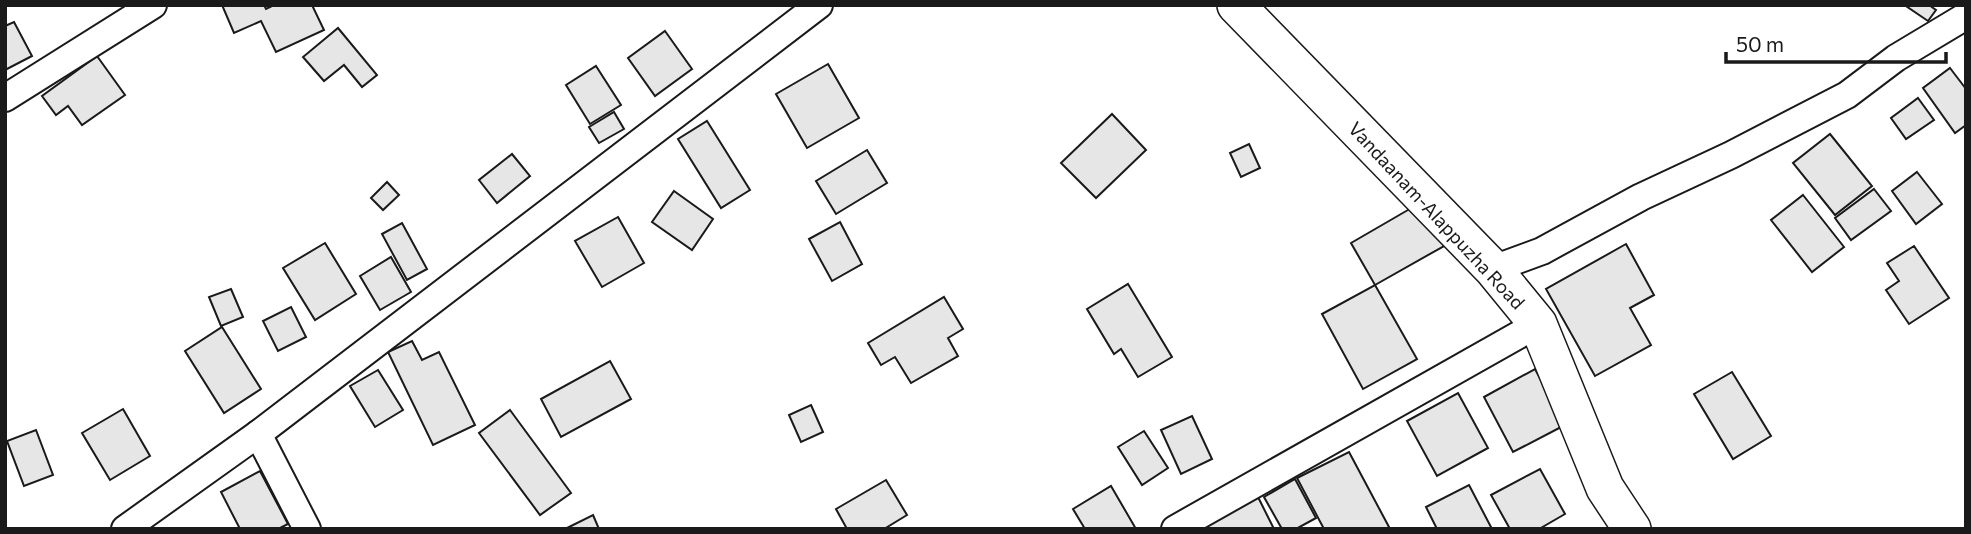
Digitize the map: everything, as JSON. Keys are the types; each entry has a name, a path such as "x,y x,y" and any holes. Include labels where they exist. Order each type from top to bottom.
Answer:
{"main road":[{"name":"Vandaanam-Alappuzha Road","path":"1236,5 1493,270 1538,324 1605,488 1632,529"}],"street":[{"path":"5,98 153,5"},
{"path":"125,529 258,434 819,5"},
{"path":"1493,270 1542,251 1641,197 1731,155 1847,95 1896,58 1966,16"},
{"path":"1175,529 1538,324"},
{"path":"258,434 307,529"}],"building":[{"path":"222,5 264,5 266,9 274,5 312,5 324,30 276,52 261,21 234,33"},
{"path":"1929,5 1936,10 1928,21 1906,6"},
{"path":"14,22 32,56 5,70 5,26"},
{"path":"338,28 377,75 362,87 344,65 324,81 303,57"},
{"path":"665,31 692,69 655,96 628,58"},
{"path":"97,56 125,95 82,125 68,106 56,115 42,96"},
{"path":"828,64 859,118 807,148 776,94"},
{"path":"596,66 621,105 590,124 566,85"},
{"path":"1950,68 1966,89 1966,125 1955,133 1923,88"},
{"path":"1918,98 1934,120 1906,139 1891,118"},
{"path":"614,112 624,129 599,143 589,127"},
{"path":"1112,114 1146,150 1096,198 1061,163"},
{"path":"707,121 750,190 721,208 678,139"},
{"path":"1830,134 1872,186 1835,215 1793,163"},
{"path":"1249,144 1260,168 1241,177 1230,153"},
{"path":"867,150 887,183 836,214 816,181"},
{"path":"512,154 530,176 497,203 479,180"},
{"path":"1917,172 1942,204 1916,224 1892,191"},
{"path":"387,182 399,195 383,210 371,198"},
{"path":"1874,189 1891,211 1851,240 1835,218"},
{"path":"674,191 713,219 692,250 652,222"},
{"path":"1803,195 1844,247 1812,272 1771,220"},
{"path":"1420,203 1444,246 1375,285 1351,243"},
{"path":"618,217 644,263 602,287 575,241"},
{"path":"840,222 862,264 832,281 809,239"},
{"path":"402,223 427,269 407,280 382,234"},
{"path":"325,243 356,294 315,320 283,268"},
{"path":"1626,244 1654,295 1630,308 1651,345 1595,376 1546,289"},
{"path":"1914,246 1949,298 1909,324 1886,290 1899,281 1887,263"},
{"path":"391,257 411,292 380,310 360,276"},
{"path":"1128,284 1172,357 1138,377 1121,349 1114,354 1087,309"},
{"path":"1375,285 1417,359 1363,389 1322,314"},
{"path":"231,289 243,317 221,326 209,297"},
{"path":"944,297 963,329 948,338 958,356 911,383 895,357 881,365 868,343"},
{"path":"291,307 306,337 278,351 263,321"},
{"path":"222,327 261,389 224,413 185,351"},
{"path":"412,341 422,360 439,352 475,425 433,445 388,352"},
{"path":"610,361 631,399 561,437 541,399"},
{"path":"1535,369 1565,425 1513,452 1484,397"},
{"path":"378,370 403,410 375,427 350,386"},
{"path":"1732,372 1771,436 1733,459 1694,394"},
{"path":"1458,393 1488,448 1437,476 1407,421"},
{"path":"811,405 823,432 801,442 789,415"},
{"path":"123,409 150,456 110,480 82,433"},
{"path":"510,410 571,493 540,515 479,433"},
{"path":"1192,416 1212,459 1181,474 1161,430"},
{"path":"36,430 53,475 24,486 7,441"},
{"path":"1144,431 1168,468 1142,485 1118,447"},
{"path":"1349,452 1389,527 1386,529 1324,529 1297,478"},
{"path":"1540,469 1565,514 1539,529 1510,529 1491,495"},
{"path":"260,471 288,524 278,529 240,529 221,492"},
{"path":"1295,479 1316,518 1296,529 1282,529 1264,497"},
{"path":"886,480 907,515 884,529 847,529 836,509"},
{"path":"1469,485 1492,529 1437,529 1426,507"},
{"path":"1111,486 1136,529 1085,529 1073,509"},
{"path":"1257,495 1274,529 1205,529 1202,524"},
{"path":"593,515 599,529 565,529"}]}
